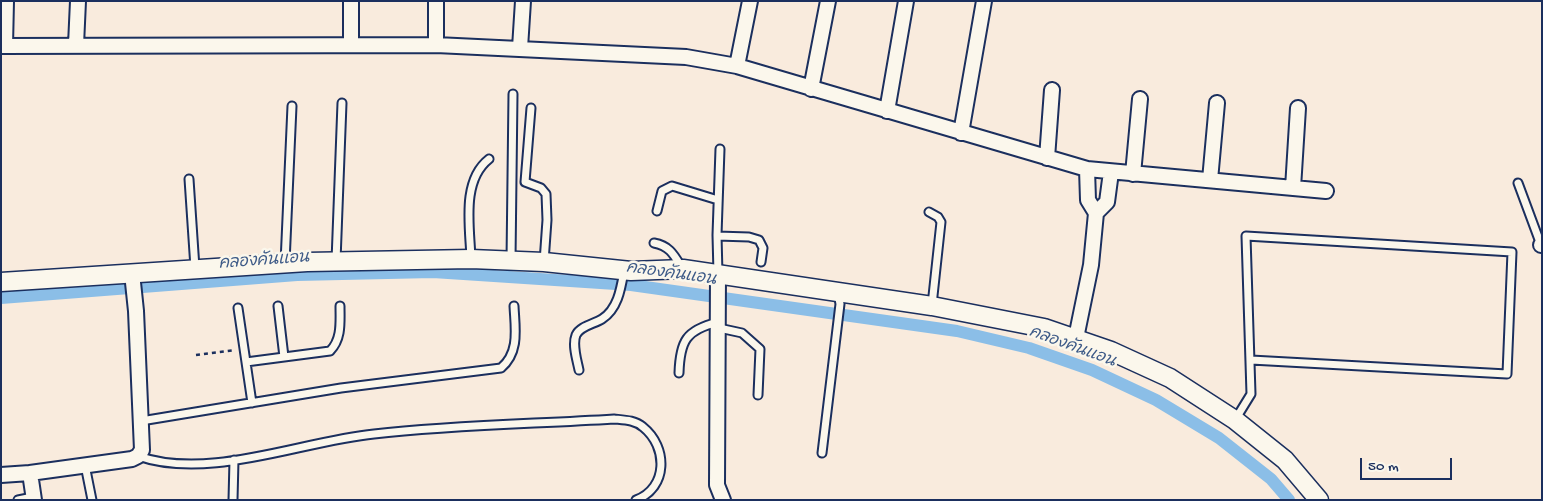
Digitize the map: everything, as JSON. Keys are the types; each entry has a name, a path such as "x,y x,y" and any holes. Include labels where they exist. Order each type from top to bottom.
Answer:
{"street":[{"path":"6,1 3,46 436,45 686,57 737,66 1087,170 1326,191"},
{"path":"76,45 78,1"},
{"path":"351,1 351,46"},
{"path":"436,1 436,45"},
{"path":"520,48 523,1"},
{"path":"737,66 750,1"},
{"path":"812,89 828,1"},
{"path":"888,111 906,1"},
{"path":"962,133 984,1"},
{"path":"1047,158 1052,90"},
{"path":"1133,174 1140,99"},
{"path":"1210,180 1217,103"},
{"path":"1293,188 1298,108"},
{"path":"1076,338 1091,265 1096,213 1088,200 1087,170"},
{"path":"1096,213 1107,202 1111,172"},
{"path":"1,282 132,278 195,269 285,263 471,259 544,262 623,275 683,269 839,298 932,306 1044,328 1076,338 1170,378 1235,420 1285,460 1319,500"},
{"path":"718,274 717,485 723,500"},
{"path":"1,475 30,473 138,456 142,450 136,311 132,278"},
{"path":"30,473 33,498"}],"lane":[{"path":"511,261 513,94"},
{"path":"336,261 342,103"},
{"path":"285,263 292,106"},
{"path":"531,108 525,182 541,188 546,194 547,220 544,262"},
{"path":"718,274 717,236 720,149"},
{"path":"471,259 470,208 472,180 481,165 489,159"},
{"path":"189,179 195,269"},
{"path":"1518,183 1541,245"},
{"path":"657,211 662,191 672,186 718,200"},
{"path":"929,212 938,217 941,222 932,306"},
{"path":"717,236 749,237 760,240 763,248 761,262"},
{"path":"1235,420 1251,394 1246,236 1512,252 1507,374 1251,360"},
{"path":"654,243 664,245 671,250 683,269"},
{"path":"578,370 576,336 579,330 602,319 612,310 617,300 623,275"},
{"path":"822,454 838,323 839,298"},
{"path":"278,306 284,357"},
{"path":"246,362 330,351 335,346 339,334 340,306"},
{"path":"141,421 341,388 501,368 508,362 514,350 514,306"},
{"path":"238,308 252,403"},
{"path":"679,373 679,351 688,335 702,326 719,322 742,332 760,348 758,395"},
{"path":"138,456 170,465 234,460 333,439 375,434 614,419 631,421 643,426 660,451 663,465 659,479 651,489 636,500"},
{"path":"233,500 234,460"},
{"path":"85,465 92,500"},
{"path":"18,500 33,498"}],"path":[{"path":"196,355 244,349"}],"waterway":[{"name":"คลองคันแอน","path":"1,298 297,275 433,272 631,285 957,331 1029,348 1092,370 1156,400 1219,438 1271,479 1289,500"}]}
